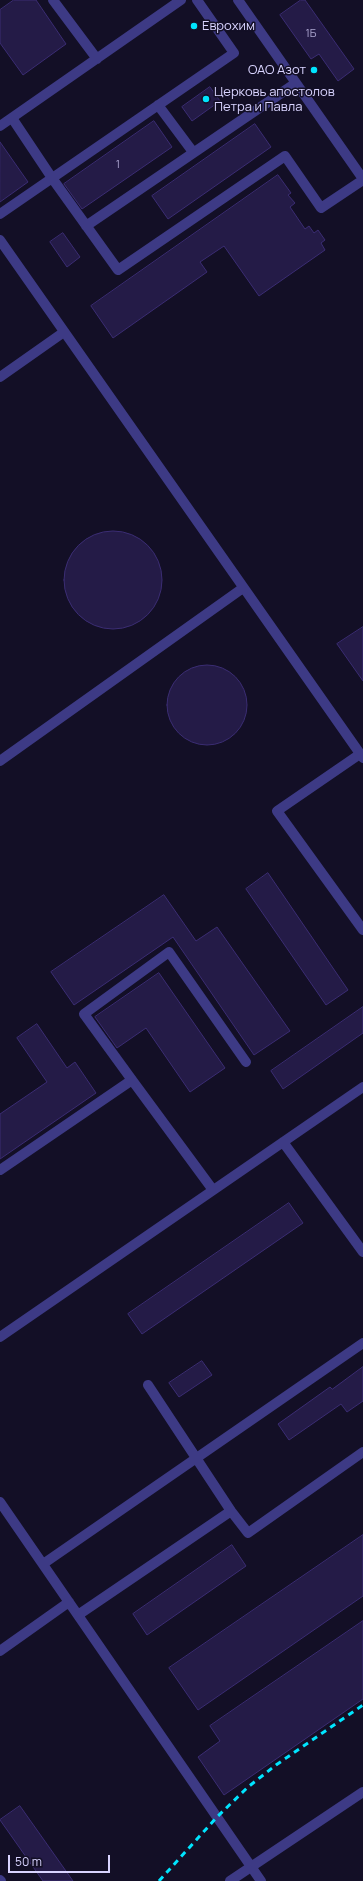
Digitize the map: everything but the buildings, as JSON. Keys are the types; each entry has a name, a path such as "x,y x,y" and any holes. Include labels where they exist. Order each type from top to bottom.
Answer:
{"street":[{"path":"53,0 97,59"},
{"path":"0,126 181,0"},
{"path":"0,214 234,53 197,0"},
{"path":"12,118 52,178 118,270 285,156 321,208 363,180 239,0"},
{"path":"86,226 296,83"},
{"path":"158,105 193,152"},
{"path":"0,240 362,756 277,811 363,930"},
{"path":"0,377 64,332"},
{"path":"0,761 243,588"},
{"path":"213,1190 84,1014 169,952 246,1062"},
{"path":"0,1170 132,1080"},
{"path":"0,1338 363,1087"},
{"path":"283,1142 363,1252"},
{"path":"43,1564 363,1343"},
{"path":"148,1385 231,1511 248,1533 363,1452"},
{"path":"0,1502 261,1881"},
{"path":"78,1615 231,1511"},
{"path":"0,1651 69,1602"},
{"path":"230,1881 250,1866 363,1792"}],"railway":[{"path":"159,1881 217,1817 248,1787 276,1765 363,1705"}],"place":[{"name":"Еврохим","path":"194,26"},
{"name":"ОАО Азот","path":"314,70"},
{"name":"Церковь апостолов Петра и Павла","path":"206,99"}]}
